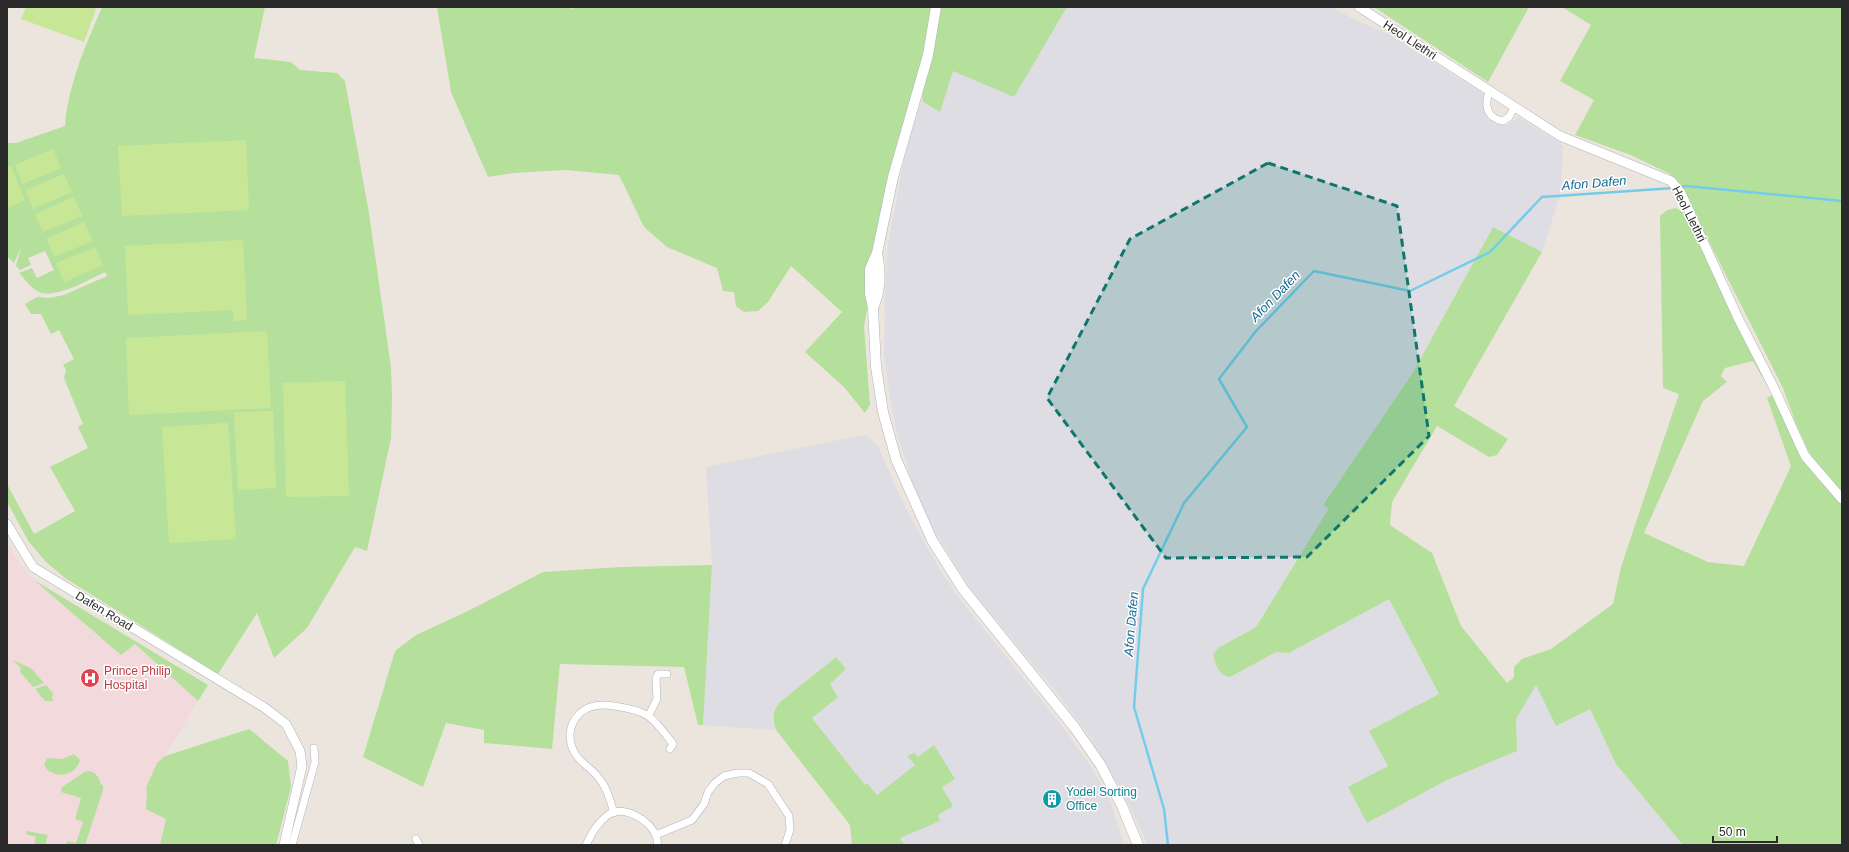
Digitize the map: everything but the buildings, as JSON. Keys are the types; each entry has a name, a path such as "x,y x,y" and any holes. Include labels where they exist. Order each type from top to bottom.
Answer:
{"main road":[{"path":"936,7 928,55 893,177 877,253 880,280 874,308 876,367 887,426 902,473 932,540 963,589 1075,728 1100,764 1118,799 1138,845"}],"street":[{"name":"Heol Llethri","path":"1359,7 1489,92 1560,136 1671,181 1681,193 1738,318 1773,386 1805,456 1842,499"},
{"path":"1489,92 1487,106 1489,114 1495,120 1503,121 1509,117 1514,108"},
{"name":"Dafen Road","path":"7,524 33,567 265,708 286,724 300,751 302,766 300,781 284,845"},
{"path":"648,715 657,699 656,678 658,674 667,674"},
{"path":"614,813 608,794 598,776 576,756 570,741 570,728 575,718 585,708 606,704 630,708 648,715 658,723 673,744 670,748"},
{"path":"292,845 315,762 314,748"},
{"path":"656,835 692,820 704,804 708,792 715,783 724,776 738,773 749,773 768,784 790,816 790,830 785,845"},
{"path":"586,845 595,827 609,814 626,811 640,817 656,835 658,845"}],"highlighted area":[{"path":"1268,163 1397,206 1429,436 1307,557 1166,558 1047,398 1130,239"}],"shaded area":[{"path":"942,7 1333,7 1351,18 1388,34 1484,94 1483,107 1487,118 1495,124 1507,125 1519,117 1563,145 1561,192 1542,252 1493,227 1412,374 1323,504 1329,508 1256,627 1218,648 1230,677 1276,652 1289,653 1389,598 1439,694 1370,731 1447,780 1517,751 1516,719 1536,685 1590,709 1616,764 1683,845 1148,845 1122,791 1088,734 1052,687 970,589 931,525 913,484 897,433 889,392 884,353 888,244 905,154 937,42"},
{"path":"863,435 868,436 877,445 906,509 937,565 962,602 1063,727 1094,771 1110,800 1124,845 905,845 857,775 812,718 838,697 830,684 836,657 780,702 774,710 772,719 776,730 703,725 712,565 706,467"},
{"name":"Prince Philip Hospital","path":"7,541 16,558 34,580 121,655 135,644 198,701 165,756 157,763 147,793 166,819 160,845 7,845"}],"green space":[{"path":"26,7 90,7 96,9 84,42 21,19"},
{"path":"102,7 265,7 254,58 291,62 300,70 337,73 345,81 369,213 391,367 392,398 391,438 367,551 355,547 307,628 274,658 257,613 218,674 65,578 46,562 29,542 7,502 7,484 34,534 75,511 50,467 88,448 78,427 83,424 64,378 66,370 63,365 74,359 59,330 51,334 41,314 31,314 25,304 37,297 49,298 64,295 107,276 105,272 71,288 52,293 44,293 34,289 19,273 32,268 37,278 54,270 45,251 28,258 31,265 20,270 16,266 21,248 14,263 7,256 7,143 16,143 65,126 74,80 84,50"},
{"path":"437,7 567,7 573,9 575,7 1067,7 1014,97 953,71 940,112 923,102 922,94 927,60 877,253 864,327 870,405 865,413 844,387 805,352 842,312 791,266 768,302 758,311 744,312 736,306 734,292 723,291 717,268 667,247 644,227 619,175 565,170 514,173 488,177 451,92"},
{"path":"1374,7 1529,7 1488,82"},
{"path":"1562,7 1842,7 1842,494 1824,475 1810,454 1796,424 1783,388 1683,190 1670,174 1631,155 1575,135 1594,100 1560,81 1591,25"},
{"path":"246,140 249,210 122,216 118,146"},
{"path":"53,149 61,168 22,184 15,165"},
{"path":"11,166 25,200 8,208 7,167"},
{"path":"64,174 72,192 33,209 25,190"},
{"path":"74,197 82,216 43,232 35,214"},
{"path":"1676,208 1684,213 1763,368 1762,377 1753,361 1725,368 1721,376 1727,382 1703,401 1644,533 1708,562 1744,566 1791,466 1767,398 1776,393 1805,456 1842,499 1842,845 1683,845 1616,764 1590,709 1556,726 1536,685 1516,719 1517,751 1447,780 1367,823 1348,787 1388,766 1369,731 1439,694 1389,599 1289,653 1276,652 1230,677 1220,672 1213,655 1218,648 1256,627 1329,508 1323,505 1412,374 1493,227 1542,252 1454,406 1508,439 1497,455 1489,457 1437,426 1392,502 1390,525 1432,553 1461,626 1507,683 1514,677 1514,667 1522,659 1551,649 1613,604 1621,567 1679,394 1663,388 1660,216 1667,210"},
{"path":"84,222 93,241 54,257 46,239"},
{"path":"243,240 247,320 234,321 233,310 128,315 125,246"},
{"path":"95,247 103,265 64,282 56,263"},
{"path":"267,331 271,408 129,415 126,338"},
{"path":"345,381 349,496 286,497 283,383"},
{"path":"273,411 276,488 238,490 234,412"},
{"path":"228,423 236,539 169,543 162,427"},
{"path":"712,565 703,725 698,725 684,667 560,664 552,749 484,743 484,730 446,723 423,787 363,757 395,651 416,635 468,611 543,572 621,567"},
{"path":"34,580 208,685 198,701 135,644 121,655"},
{"path":"836,657 846,669 830,684 838,697 812,718 865,785 867,783 877,795 915,765 907,756 914,753 918,757 934,745 955,779 942,787 953,806 938,815 940,821 900,838 905,845 852,845 850,825 776,730 774,715 775,709 780,702"},
{"path":"13,660 32,669 44,683 33,687 20,672 21,668"},
{"path":"46,685 53,693 52,698 54,701 45,701 35,689"},
{"path":"249,729 288,761 291,787 276,845 160,845 166,819 146,809 146,788 157,763 165,756"},
{"path":"74,754 80,760 78,766 69,773 52,773 44,765 47,758 62,759"},
{"path":"86,771 92,772 96,775 101,785 103,785 103,790 85,845 66,845 67,841 76,843 83,822 75,819 81,798 61,792 62,787"},
{"path":"27,831 48,835 45,845 34,845 36,837 26,834"}],"waterway":[{"name":"Afon Dafen","path":"1679,187 1686,186 1842,201"},
{"name":"Afon Dafen","path":"1168,845 1164,809 1134,707 1143,589 1184,503 1247,427 1219,379 1256,331 1314,271 1410,291 1490,252 1542,197 1674,188"}],"place":[{"name":"Prince Philip Hospital","path":"90,678"},
{"name":"Yodel Sorting Office","path":"1052,799"}]}
